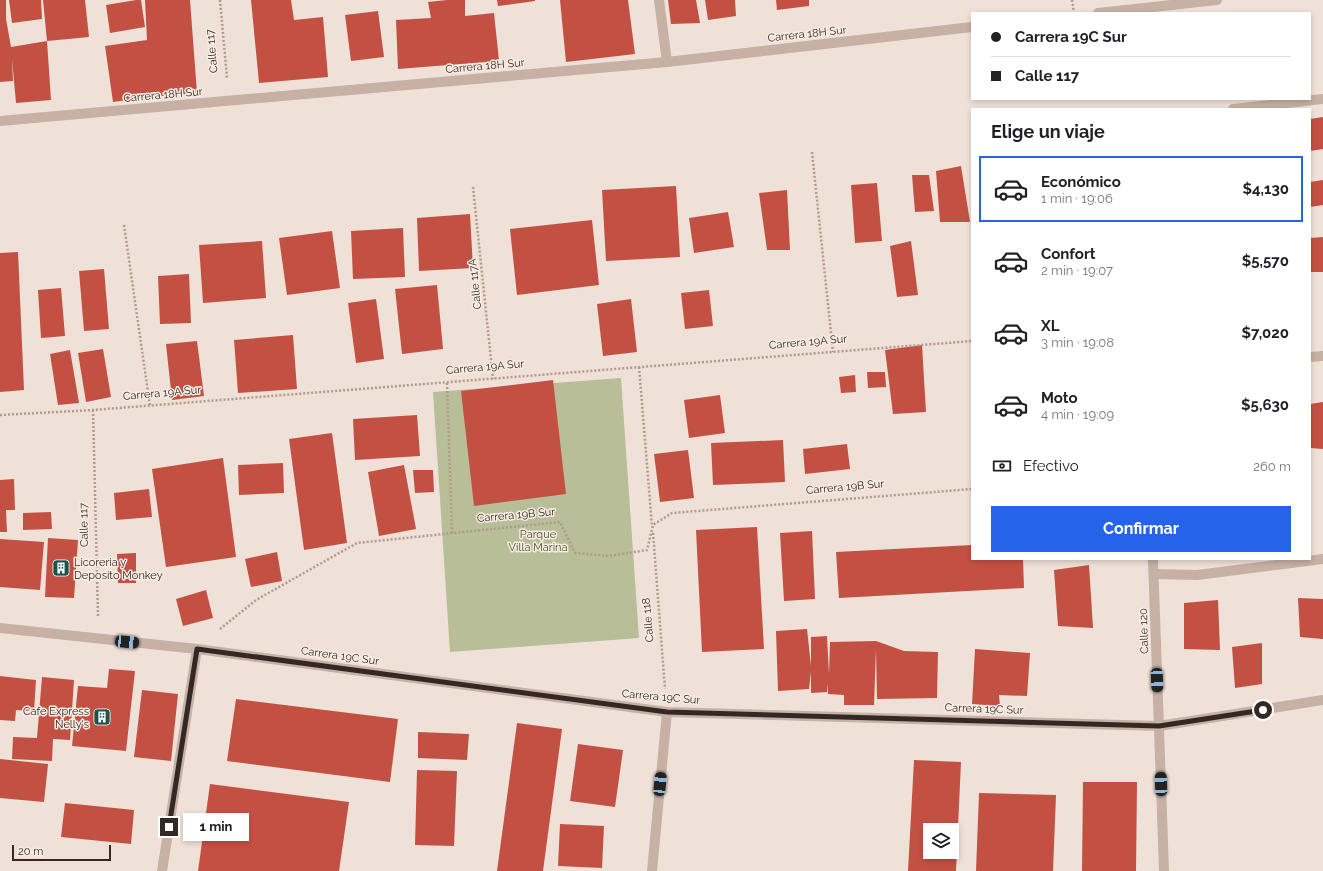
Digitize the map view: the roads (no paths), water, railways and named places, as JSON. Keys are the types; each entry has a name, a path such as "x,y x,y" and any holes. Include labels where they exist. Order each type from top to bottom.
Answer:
{"street":[{"path":"659,0 667,62"},
{"path":"1107,12 1217,0"},
{"name":"Carrera 18H Sur","path":"0,121 667,62 971,27"},
{"path":"1242,108 1323,99"},
{"path":"1311,357 1323,356"},
{"name":"Calle 120","path":"1153,560 1164,871"},
{"path":"1154,574 1197,575 1323,560"},
{"name":"Carrera 19C Sur","path":"0,628 197,649 667,712 1159,726 1323,700"},
{"path":"162,871 197,649"},
{"path":"652,871 667,712"}],"place":[{"name":"Licoreria y Deposito Monkey","path":"61,568"},
{"name":"Cafe Express Nelly's","path":"102,717"}],"park label":[{"name":"Parque Villa Marina","path":"538,540"}]}
